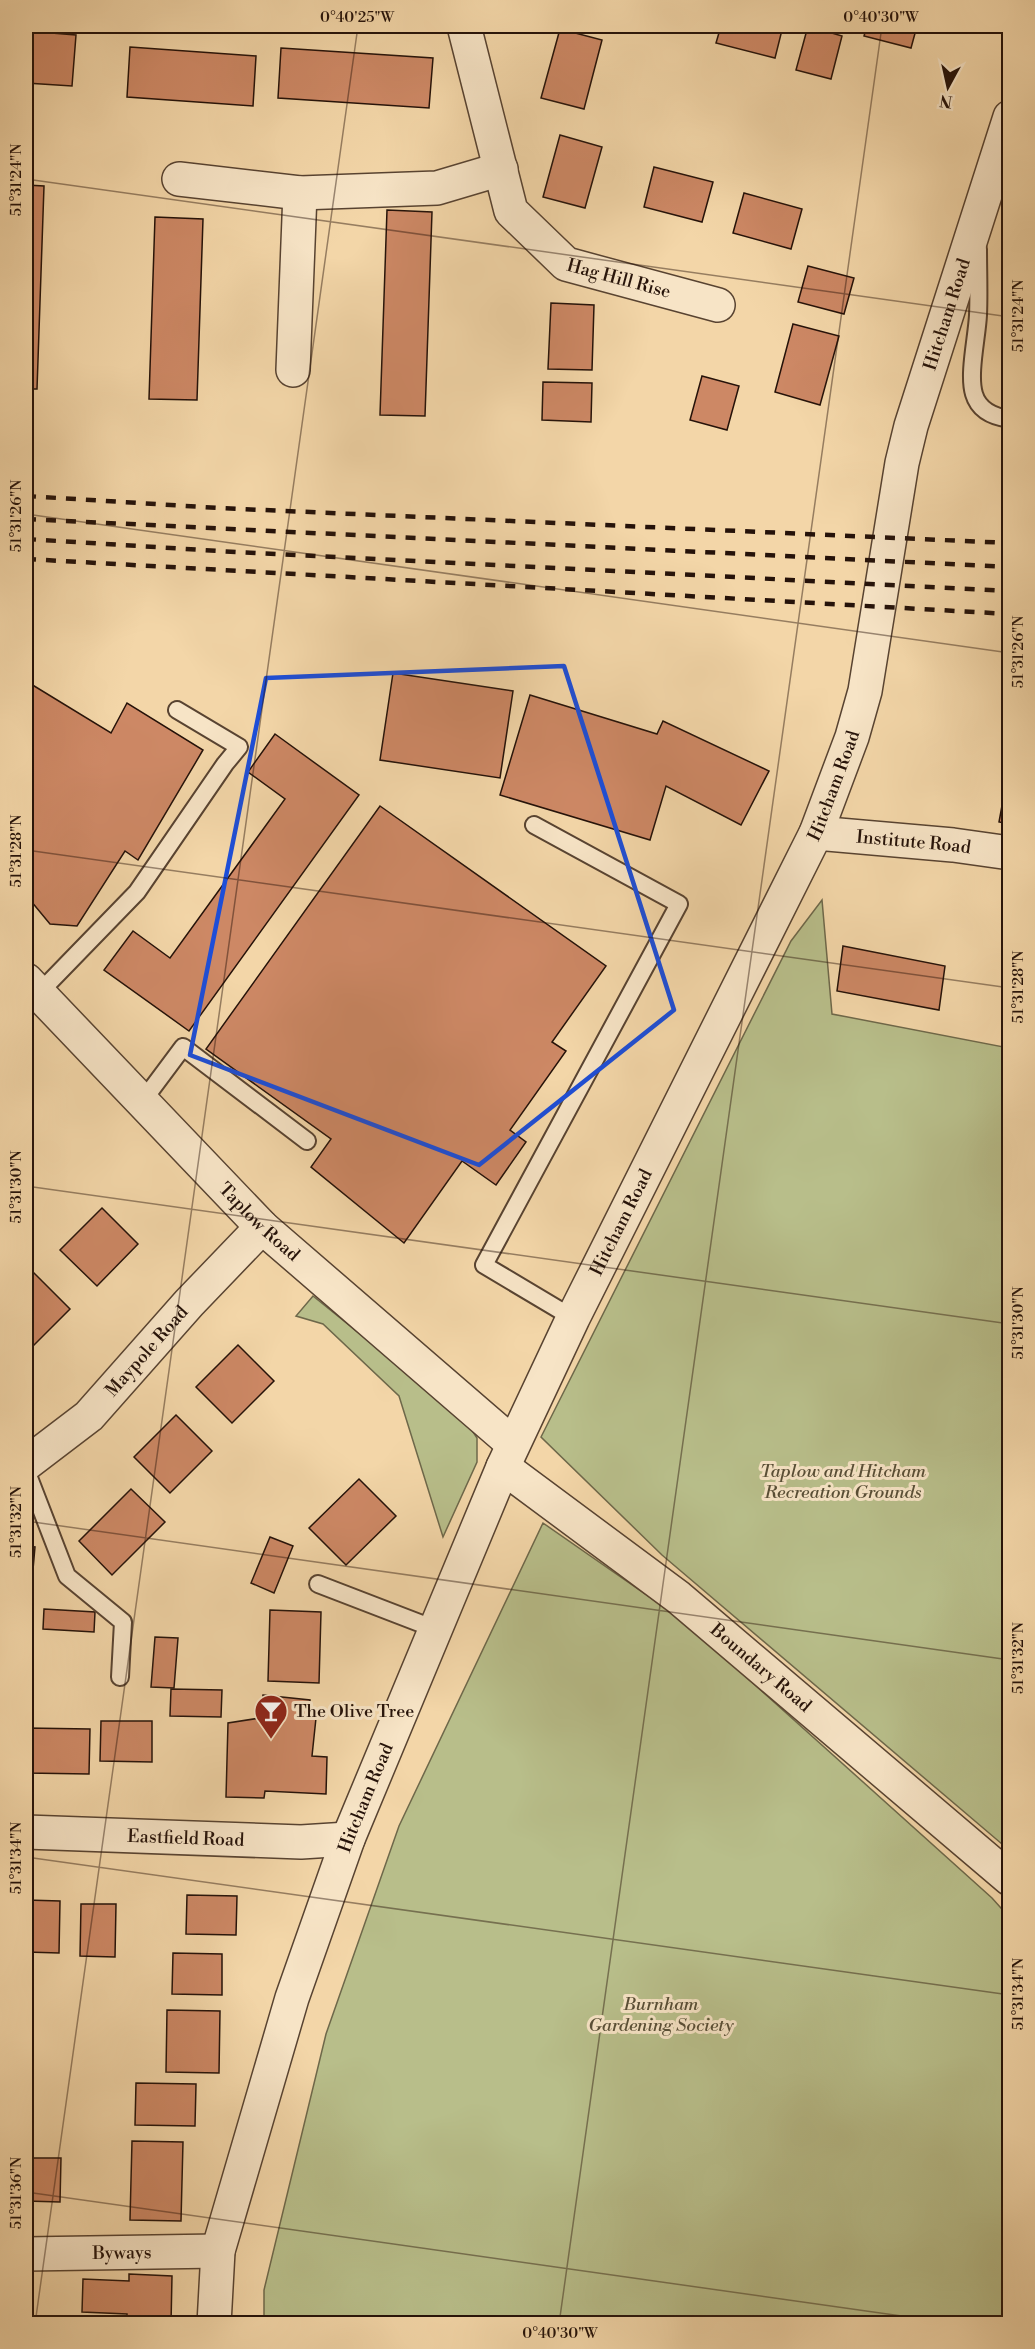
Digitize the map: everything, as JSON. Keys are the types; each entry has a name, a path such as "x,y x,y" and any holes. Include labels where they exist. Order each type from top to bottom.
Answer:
{"street":[{"name":"Hag Hill Rise","path":"464,26 512,211 566,264 718,305"},
{"name":"Hitcham Road","path":"214,2324 218,2251 292,1998 348,1839 508,1456 573,1318 816,833 860,713 902,463 924,385 1010,117"},
{"path":"179,178 300,193 437,188 501,169"},
{"path":"293,370 300,193"},
{"name":"Institute Road","path":"816,833 943,844 1010,853"},
{"name":"Taplow Road","path":"32,986 262,1227 508,1456"},
{"name":"Maypole Road","path":"26,1464 88,1416 262,1227"},
{"name":"Boundary Road","path":"508,1456 1010,1879"},
{"name":"Eastfield Road","path":"26,1832 301,1842 348,1839"},
{"name":"Byways","path":"26,2254 218,2251"}],"lane":[{"path":"978,221 978,314 973,364 974,394 983,411 999,418 1010,419"},
{"path":"32,986 137,892 239,747 177,710"},
{"path":"534,825 679,904 484,1265 573,1318"},
{"path":"142,1102 183,1047 307,1141"},
{"path":"26,1470 67,1576 123,1622 120,1677"},
{"path":"318,1584 435,1629"}],"highlighted area":[{"path":"564,666 674,1010 479,1165 190,1055 266,678"}],"green space":[{"name":"Taplow and Hitcham Recreation Grounds","path":"822,900 832,1014 1009,1048 1009,1850 662,1555 541,1437 791,941"},
{"path":"313,1296 464,1418 477,1438 477,1462 443,1537 399,1396 323,1324 296,1316"},
{"name":"Burnham Gardening Society","path":"543,1523 684,1621 992,1898 1009,1917 1009,2323 264,2324 264,2290 326,2034 399,1826"}],"building":[{"path":"721,26 783,26 775,58 716,43"},
{"path":"808,26 842,36 831,79 796,70"},
{"path":"867,26 917,26 911,48 864,36"},
{"path":"560,29 602,40 584,109 541,98"},
{"path":"26,31 76,35 72,86 26,83"},
{"path":"130,47 256,56 253,106 127,97"},
{"path":"281,48 433,58 429,108 278,98"},
{"path":"560,135 602,147 585,208 543,197"},
{"path":"654,167 713,182 702,222 644,207"},
{"path":"26,185 44,186 37,389 26,389"},
{"path":"744,193 802,209 791,249 733,233"},
{"path":"387,210 432,212 425,416 380,415"},
{"path":"155,217 203,219 197,400 149,399"},
{"path":"808,266 854,278 844,314 798,302"},
{"path":"551,303 594,305 592,370 548,369"},
{"path":"793,324 839,336 820,405 775,392"},
{"path":"702,376 739,386 727,430 690,420"},
{"path":"543,382 592,383 591,422 542,420"},
{"path":"393,673 513,691 500,778 380,760"},
{"path":"26,681 111,733 127,703 203,750 138,860 125,851 77,926 50,924 26,895"},
{"path":"530,695 657,734 663,721 769,771 741,825 666,786 650,840 500,795"},
{"path":"275,734 359,795 189,1031 104,970 133,931 170,958 285,799 248,772"},
{"path":"1010,762 1010,824 999,822"},
{"path":"380,806 606,966 552,1042 566,1051 510,1130 526,1142 496,1185 462,1161 404,1243 311,1167 331,1139 206,1049"},
{"path":"843,946 945,966 939,1010 837,991"},
{"path":"102,1208 138,1244 97,1286 60,1250"},
{"path":"34,1273 70,1309 29,1350 26,1347 26,1281"},
{"path":"238,1345 274,1381 232,1423 196,1387"},
{"path":"176,1415 212,1451 170,1493 134,1457"},
{"path":"359,1479 396,1516 346,1565 309,1528"},
{"path":"131,1489 165,1522 112,1575 79,1541"},
{"path":"270,1537 293,1546 274,1593 251,1583"},
{"path":"26,1546 35,1547 31,1592 26,1592"},
{"path":"44,1609 95,1612 94,1632 43,1629"},
{"path":"270,1610 321,1612 319,1683 268,1681"},
{"path":"155,1637 178,1638 174,1688 151,1687"},
{"path":"171,1689 222,1690 221,1717 170,1716"},
{"name":"The Olive Tree","path":"263,1695 310,1700 309,1717 316,1718 312,1756 327,1757 326,1794 265,1791 264,1798 226,1797 228,1723 260,1718"},
{"path":"101,1721 152,1721 152,1762 100,1761"},
{"path":"26,1728 90,1729 89,1774 26,1773"},
{"path":"187,1895 237,1896 236,1935 186,1934"},
{"path":"26,1900 60,1901 59,1953 26,1952"},
{"path":"81,1904 116,1904 115,1957 80,1956"},
{"path":"173,1953 222,1954 222,1995 172,1994"},
{"path":"167,2010 220,2011 219,2073 166,2072"},
{"path":"136,2083 196,2084 195,2126 135,2125"},
{"path":"132,2141 183,2142 181,2221 130,2220"},
{"path":"26,2158 61,2158 60,2202 26,2201"},
{"path":"129,2274 172,2276 171,2324 127,2324 127,2314 82,2312 83,2279 129,2281"}],"railway":[{"path":"26,496 218,508 1010,543"},
{"path":"26,519 1010,567"},
{"path":"26,539 218,551 1010,591"},
{"path":"26,559 1010,614"}],"place":[{"name":"The Olive Tree","path":"271,1740"}]}
